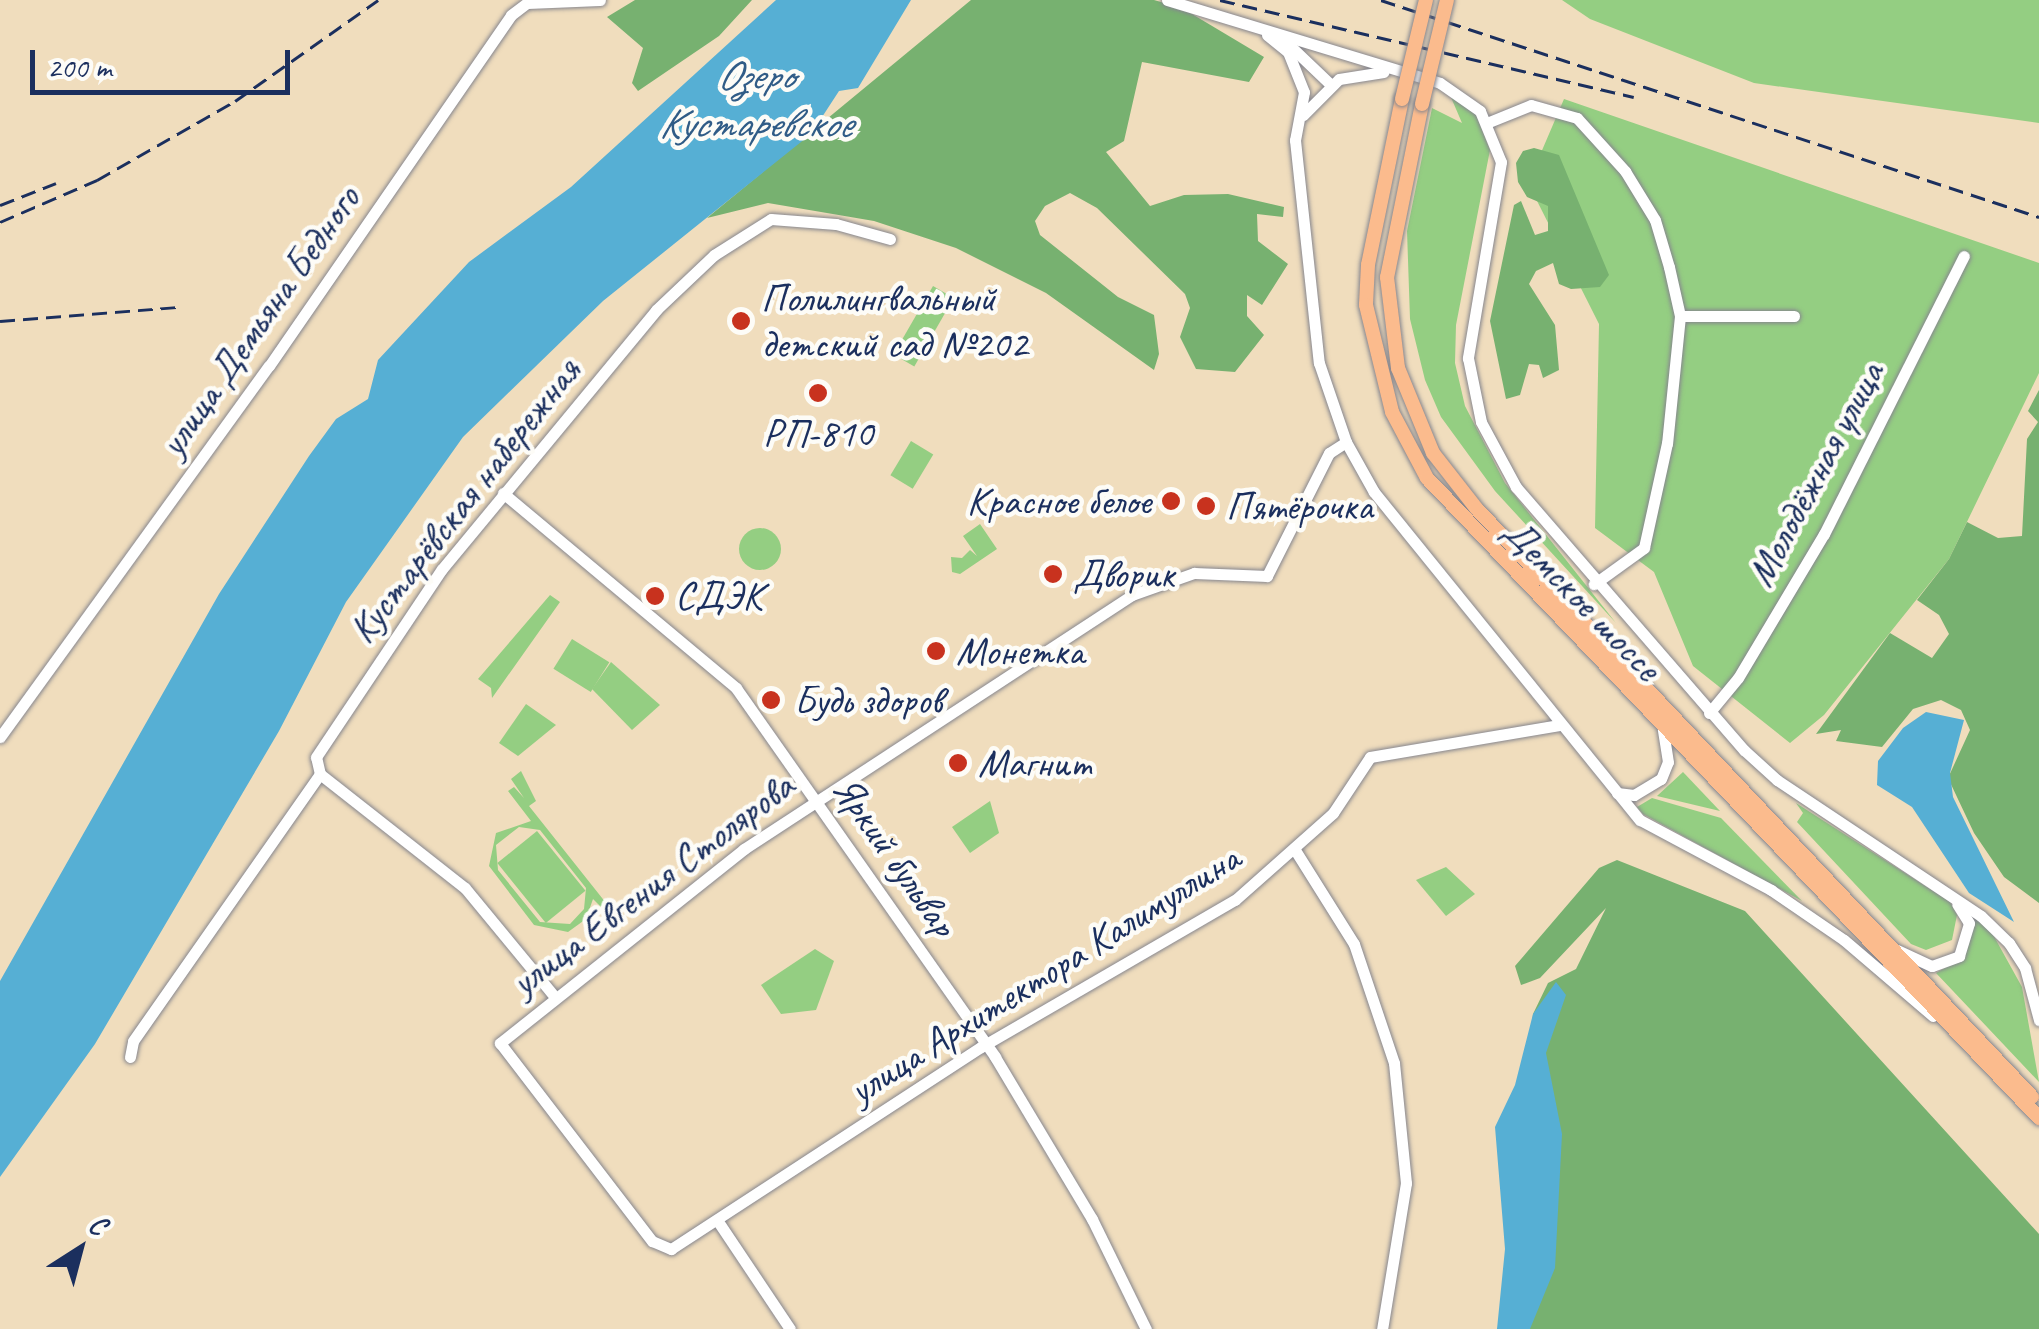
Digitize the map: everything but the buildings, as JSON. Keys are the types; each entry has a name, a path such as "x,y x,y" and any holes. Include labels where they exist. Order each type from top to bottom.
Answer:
{"main road":[{"name":"Демское шоссе","path":"1426,0 1378,205 1366,305 1392,412 1427,478 1453,510 2039,1118"},
{"name":"Демское шоссе","path":"1448,0 1422,104 1387,278 1398,368 1434,452 1476,508 2039,1105"}],"street":[{"name":"улица Демьяна Бедного","path":"0,737 310,309 511,16 527,3 600,0"},
{"path":"1167,0 1465,95 1489,122 1502,162 1471,318 1472,393 1516,488 1594,584 1709,713 1777,780 1951,896 2009,942 2026,968 2039,1020"},
{"path":"1255,26 1304,54 1331,85"},
{"path":"1255,26 1288,52 1298,69 1301,117 1297,168 1319,363 1346,442 1390,516 1598,774 1640,820 1771,890 1844,940 1978,1056"},
{"path":"1301,117 1331,85 1362,72 1398,72"},
{"path":"1489,122 1531,106 1577,118 1624,170 1655,220 1680,316 1667,444 1644,548 1594,584"},
{"name":"Кустарёвская набережная","path":"130,1057 133,1041 320,774 316,756 439,572 663,302 754,226 795,218 890,238"},
{"name":"Молодёжная улица","path":"1709,713 1738,678 1824,534 1964,256"},
{"path":"1680,316 1794,316"},
{"name":"улица Евгения Столярова","path":"662,1247 500,1043 744,849 1132,594 1194,574 1268,576 1329,453 1346,442"},
{"name":"Яркий бульвар","path":"503,493 724,675 818,800 986,1044 1092,1219 1146,1329"},
{"name":"улица Архитектора Калимуллина","path":"662,1247 674,1248 986,1044 1214,914 1295,850 1333,813 1370,757 1559,725"},
{"path":"1598,774 1618,794 1651,788 1668,762 1664,729"},
{"path":"320,774 472,895 555,997"},
{"path":"1295,850 1354,944 1394,1062 1406,1182 1382,1329"},
{"path":"1861,918 1913,959 1947,962 1968,942 1969,923 1951,896"},
{"path":"717,1220 790,1329"}],"green space":[{"path":"635,0 752,0 719,36 638,91 632,83 643,48 607,17"},
{"path":"971,0 1154,0 1182,8 1264,57 1249,82 1142,62 1124,141 1106,152 1150,206 1184,195 1228,194 1284,207 1283,217 1257,214 1258,241 1288,264 1262,305 1247,295 1247,316 1264,335 1235,372 1196,369 1180,337 1190,308 1185,294 1097,208 1070,193 1045,206 1035,221 1040,235 1118,297 1154,315 1159,354 1154,370 1046,293 956,248 874,221 768,203 707,218"},
{"path":"1562,0 2039,0 2039,123 1754,83 1590,19"},
{"path":"1450,95 1476,115 1490,150 1456,325 1455,363 1465,406 1505,483 1616,623 1495,491 1441,417 1425,380 1410,319 1407,231 1432,108 1462,123"},
{"path":"1564,99 2039,263 2039,373 1949,559 1824,715 1790,743 1693,666 1654,572 1595,528 1599,324 1528,183"},
{"path":"1534,148 1559,155 1609,275 1600,287 1571,289 1559,284 1553,263 1536,271 1529,284 1555,325 1559,370 1543,378 1539,365 1529,364 1520,395 1506,399 1490,321 1514,205 1521,201 1535,235 1548,231 1548,206 1527,197 1518,182 1516,163 1523,151"},
{"path":"933,286 954,298 914,366 894,354"},
{"path":"2039,390 2039,903 2004,877 1974,833 1948,778 1970,730 1961,710 1941,700 1913,709 1882,747 1836,741 1841,730 1816,734 1890,633 1932,658 1949,634 1939,615 1917,600 1949,559 1967,522 1998,538 2022,536 2027,439 2038,422 2028,411"},
{"path":"911,441 933,454 913,489 890,475"},
{"path":"980,524 997,549 960,574 952,572 951,557 962,558 970,550 977,556 963,536"},
{"path":"760,528 775,534 781,549 775,564 760,570 745,564 739,549 745,534"},
{"path":"550,595 560,602 492,698 491,688 478,679"},
{"path":"572,639 609,662 591,692 553,669"},
{"path":"611,662 660,705 632,730 592,689"},
{"path":"526,704 556,725 518,756 499,743"},
{"path":"521,771 536,801 529,806 606,903 601,907 593,899 586,919 568,932 534,925 489,866 496,833 531,821 508,791 514,787 524,798 511,779","holes":["519,827 540,830 586,888 584,909 570,924 540,922 498,870 496,845"]},
{"path":"1683,772 1720,811 1657,796"},
{"path":"1652,798 1721,818 1802,901 1643,814 1637,807"},
{"path":"990,801 999,833 970,853 952,827"},
{"path":"1796,803 1950,902 1957,915 1952,940 1926,950 1911,944 1797,822 1803,813"},
{"path":"537,831 585,891 546,923 497,863"},
{"path":"1617,860 1745,911 2039,1234 2039,1329 1505,1329 1533,1014 1548,983 1576,969 1606,908 1540,978 1521,985 1515,966 1599,868"},
{"path":"1446,867 1475,894 1446,916 1416,880"},
{"path":"1975,916 1991,931 2022,987 2039,1082 1936,973 1964,957"},
{"path":"815,949 834,961 816,1010 781,1014 761,985"}],"water":[{"name":"Озеро Кустаревское","path":"776,0 911,0 858,88 839,91 811,134 603,301 463,437 346,602 279,731 95,1044 0,1177 0,981 219,594 309,456 336,419 368,399 378,360 469,262 571,187"},
{"path":"1926,712 1964,720 1950,773 1953,797 2014,922 1969,893 1912,807 1877,785 1878,761 1903,728"},
{"path":"1556,982 1566,995 1546,1053 1562,1134 1555,1268 1530,1329 1497,1329 1505,1249 1495,1127 1515,1085 1533,1014"}],"railway":[{"path":"0,222 97,180 235,101 378,0"},
{"path":"1220,0 1634,97"},
{"path":"1381,0 2039,217"},
{"path":"0,205 56,183"},
{"path":"0,321 179,307"}],"place":[{"name":"Полилингвальный детский сад №202","path":"741,321"},
{"name":"РП-810","path":"818,393"},
{"name":"Красное белое","path":"1171,501"},
{"name":"Пятёрочка","path":"1206,506"},
{"name":"Дворик","path":"1053,574"},
{"name":"СДЭК","path":"655,596"},
{"name":"Монетка","path":"936,651"},
{"name":"Будь здоров","path":"771,700"},
{"name":"Магнит","path":"958,763"}]}
